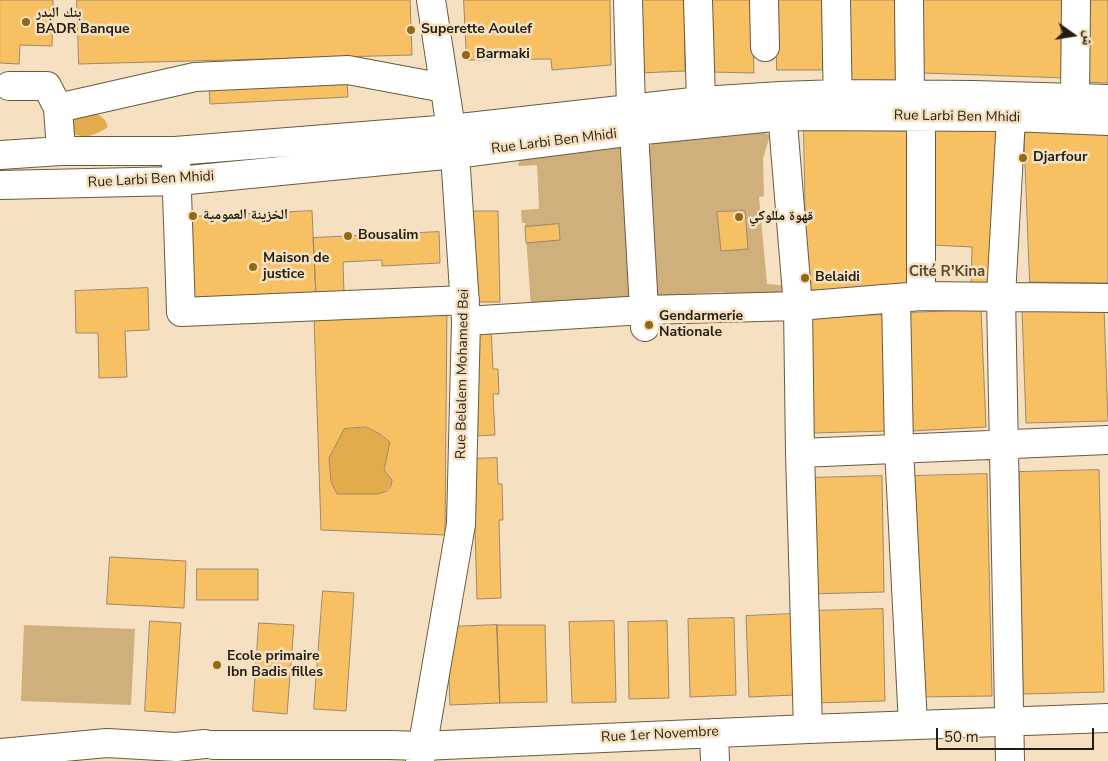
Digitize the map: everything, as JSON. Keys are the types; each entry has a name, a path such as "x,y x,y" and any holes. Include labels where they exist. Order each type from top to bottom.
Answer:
{"street":[{"name":"Rue Belalem Mohamed Bei","path":"421,754 461,524 465,310 453,142 431,0"},
{"path":"628,0 644,318"},
{"path":"698,0 701,101"},
{"path":"764,0 765,47"},
{"path":"836,0 838,105"},
{"path":"909,0 915,106 908,297 899,448 913,725"},
{"path":"1075,98 1076,0"},
{"path":"58,108 195,76 348,70 444,88"},
{"path":"10,86 47,86 58,108 61,151"},
{"name":"Rue Larbi Ben Mhidi","path":"1012,107 1075,98 1108,99"},
{"name":"Rue Larbi Ben Mhidi","path":"633,120 701,101 782,106"},
{"path":"782,106 798,306 808,729"},
{"name":"Rue Larbi Ben Mhidi","path":"0,185 178,181 453,142 633,120 782,106 1012,107 1108,121"},
{"path":"1010,761 1001,296 1012,107"},
{"name":"Rue Larbi Ben Mhidi","path":"0,155 61,151 175,151 453,142"},
{"path":"175,151 178,181 181,312 465,310 644,318 908,297 1108,298"},
{"path":"800,453 899,448 1003,446 1108,440"},
{"name":"Rue 1er Novembre","path":"4,751 107,742 199,753 421,754 714,733 1108,718"},
{"path":"714,733 715,761"}],"shaded area":[{"path":"76,113 98,114 105,120 108,127 90,136 75,135 62,131"},
{"path":"759,131 770,135 763,159 764,196 759,197 767,284 783,286 783,294 725,295 724,292 654,296 647,151 653,142","holes":["745,211 748,249 717,212"]},
{"path":"613,144 623,150 633,299 531,306 525,223 522,223 521,210 539,209 537,165 518,166 519,162 523,157"},
{"path":"366,427 390,442 384,470 392,480 390,487 378,494 360,496 337,494 331,482 329,458 344,429"},
{"path":"24,625 135,629 131,705 21,701"}],"building":[{"name":"بنك البدر BADR Banque","path":"0,0 53,0 52,46 20,45 19,64 0,63"},
{"path":"77,0 410,0 412,55 79,64"},
{"path":"464,0 610,0 611,65 552,70 551,59 467,60"},
{"path":"638,0 684,0 685,71 640,73"},
{"path":"708,0 752,0 754,73 710,72"},
{"path":"776,0 822,0 823,70 777,70"},
{"path":"848,0 895,0 897,84 850,84"},
{"path":"922,0 1067,0 1066,78 923,73"},
{"path":"1086,0 1108,0 1108,83 1085,82"},
{"path":"347,81 348,97 210,104 209,88"},
{"path":"932,127 1002,129 996,287 971,289 972,247 932,245"},
{"path":"1024,129 1108,130 1108,283 1030,282"},
{"path":"804,130 913,131 917,288 807,292"},
{"name":"Maison de justice","path":"312,211 316,295 194,301 190,217"},
{"path":"469,211 498,211 500,302 471,302"},
{"path":"745,211 748,249 721,251 717,212"},
{"path":"559,224 560,240 526,243 525,227"},
{"path":"439,232 440,263 382,266 382,260 343,262 344,293 316,295 313,238"},
{"path":"148,288 149,330 125,331 127,377 99,378 98,333 76,333 75,291"},
{"path":"447,305 445,535 321,530 314,317","holes":["366,427 390,442 384,470 392,480 391,486 387,491 378,494 337,494 331,482 329,458 344,429"]},
{"path":"1104,307 1108,421 1026,423 1022,310"},
{"path":"981,310 986,427 911,431 907,313"},
{"path":"885,315 889,431 813,433 810,317"},
{"path":"471,328 491,328 493,369 498,369 499,394 493,394 495,435 475,436"},
{"path":"497,458 498,484 502,484 503,520 499,520 501,598 477,599 473,459"},
{"path":"1099,470 1104,692 1023,694 1019,472"},
{"path":"987,474 992,696 918,697 913,476"},
{"path":"882,476 884,592 809,594 807,478"},
{"path":"110,557 186,561 184,608 107,604"},
{"path":"197,569 258,569 258,600 197,600"},
{"path":"323,591 354,593 346,711 314,709"},
{"path":"883,609 885,701 814,703 812,611"},
{"path":"792,614 795,695 749,697 746,616"},
{"path":"734,618 736,695 690,697 688,619"},
{"path":"150,621 181,623 175,713 145,711"},
{"path":"614,621 616,702 572,703 569,622"},
{"path":"667,621 669,698 629,699 628,622"},
{"path":"259,623 294,625 287,714 253,711"},
{"path":"497,625 545,625 547,702 500,703"},
{"path":"497,625 500,703 450,705 447,627"}],"place":[{"name":"بنك البدر BADR Banque","path":"26,22"},
{"name":"Superette Aoulef","path":"411,30"},
{"name":"Barmaki","path":"466,55"},
{"name":"Djarfour","path":"1023,158"},
{"name":"الخزينة العمومية","path":"193,216"},
{"name":"قهوة مللوكي","path":"739,217"},
{"name":"Bousalim","path":"348,236"},
{"name":"Maison de justice","path":"253,267"},
{"name":"Belaidi","path":"805,278"},
{"name":"Gendarmerie Nationale","path":"649,325"},
{"name":"Ecole primaire Ibn Badis filles","path":"217,665"}],"district":[{"name":"Cité R'Kina","path":"947,272"}]}
